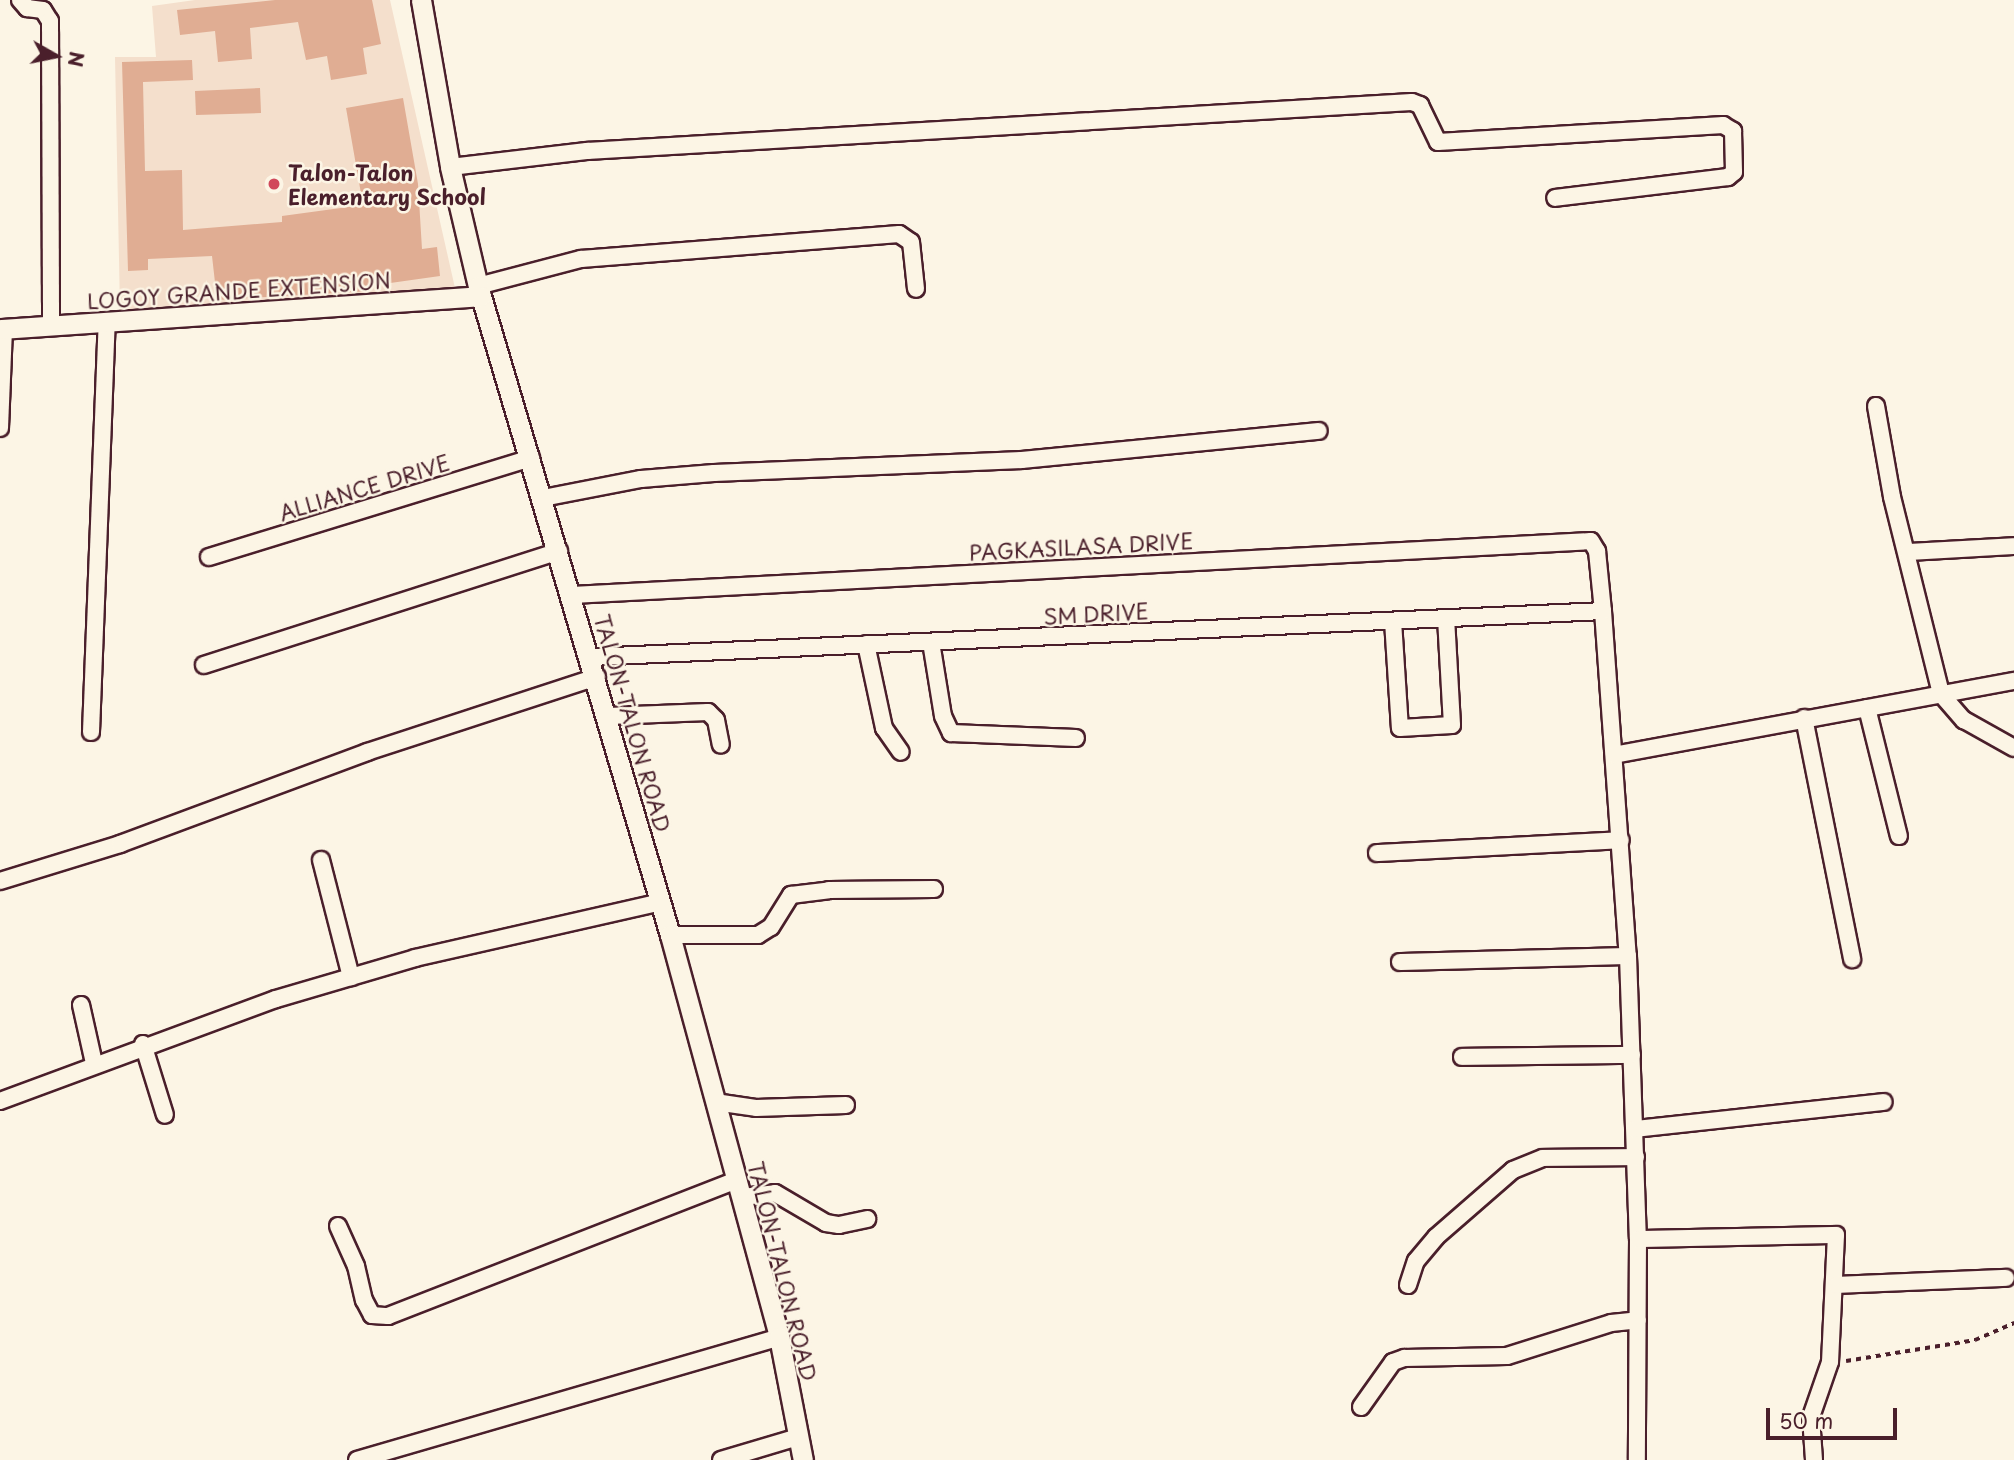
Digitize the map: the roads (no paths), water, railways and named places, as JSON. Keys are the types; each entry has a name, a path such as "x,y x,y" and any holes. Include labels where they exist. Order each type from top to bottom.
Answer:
{"street":[{"path":"20,0 27,8 43,10 50,20 51,326"},
{"name":"TALON-TALON ROAD","path":"422,0 450,167 479,291 592,657 670,934 779,1337 803,1460"},
{"path":"450,167 587,150 1412,102 1420,105 1438,142 1723,125 1733,131 1734,172 1728,177 1555,198"},
{"path":"479,291 581,259 899,234 911,242 916,289"},
{"name":"LOGOY GRANDE EXTENSION","path":"2,329 107,323 479,291"},
{"path":"91,732 107,323"},
{"path":"0,428 2,329"},
{"path":"1876,407 1892,497 1909,552 1941,694 1964,720 2014,748"},
{"path":"543,498 641,479 848,464 1022,460 1319,431"},
{"name":"ALLIANCE DRIVE","path":"209,557 531,458"},
{"name":"PAGKASILASA DRIVE","path":"572,595 1591,541 1597,551 1603,611"},
{"path":"1909,552 2014,546"},
{"path":"204,665 559,551"},
{"path":"1603,611 1621,840 1635,1129 1638,1239 1637,1460"},
{"name":"SM DRIVE","path":"592,657 1603,611"},
{"path":"1393,621 1400,728 1452,725 1446,619"},
{"path":"931,642 943,716 951,733 1076,738"},
{"path":"866,644 884,729 901,752"},
{"path":"0,881 120,844 367,752 597,677"},
{"path":"1614,755 2014,681"},
{"path":"1867,708 1899,836"},
{"path":"608,716 708,712 716,720 721,745"},
{"path":"1804,718 1852,960"},
{"path":"1377,853 1621,840"},
{"path":"321,860 351,977"},
{"path":"670,934 758,935 771,927 791,895 934,889"},
{"path":"0,1101 143,1044 351,977 661,902"},
{"path":"1400,962 1628,956"},
{"path":"81,1005 94,1062"},
{"path":"143,1044 165,1115"},
{"path":"1462,1057 1632,1055"},
{"path":"715,1102 756,1108 846,1105"},
{"path":"1635,1129 1884,1102"},
{"path":"1408,1285 1425,1249 1513,1170 1543,1158 1636,1157"},
{"path":"338,1226 356,1266 364,1300 372,1315 388,1316 740,1189 775,1193 826,1223 839,1226 867,1219"},
{"path":"1638,1239 1836,1235 1837,1285 1830,1362 1811,1417 1814,1460"},
{"path":"1837,1285 2006,1278"},
{"path":"1362,1407 1393,1362 1404,1358 1507,1356 1611,1323 1638,1320"},
{"path":"357,1460 779,1337"},
{"path":"721,1460 798,1437"}],"place":[{"name":"Talon-Talon Elementary School","path":"274,184"}]}
